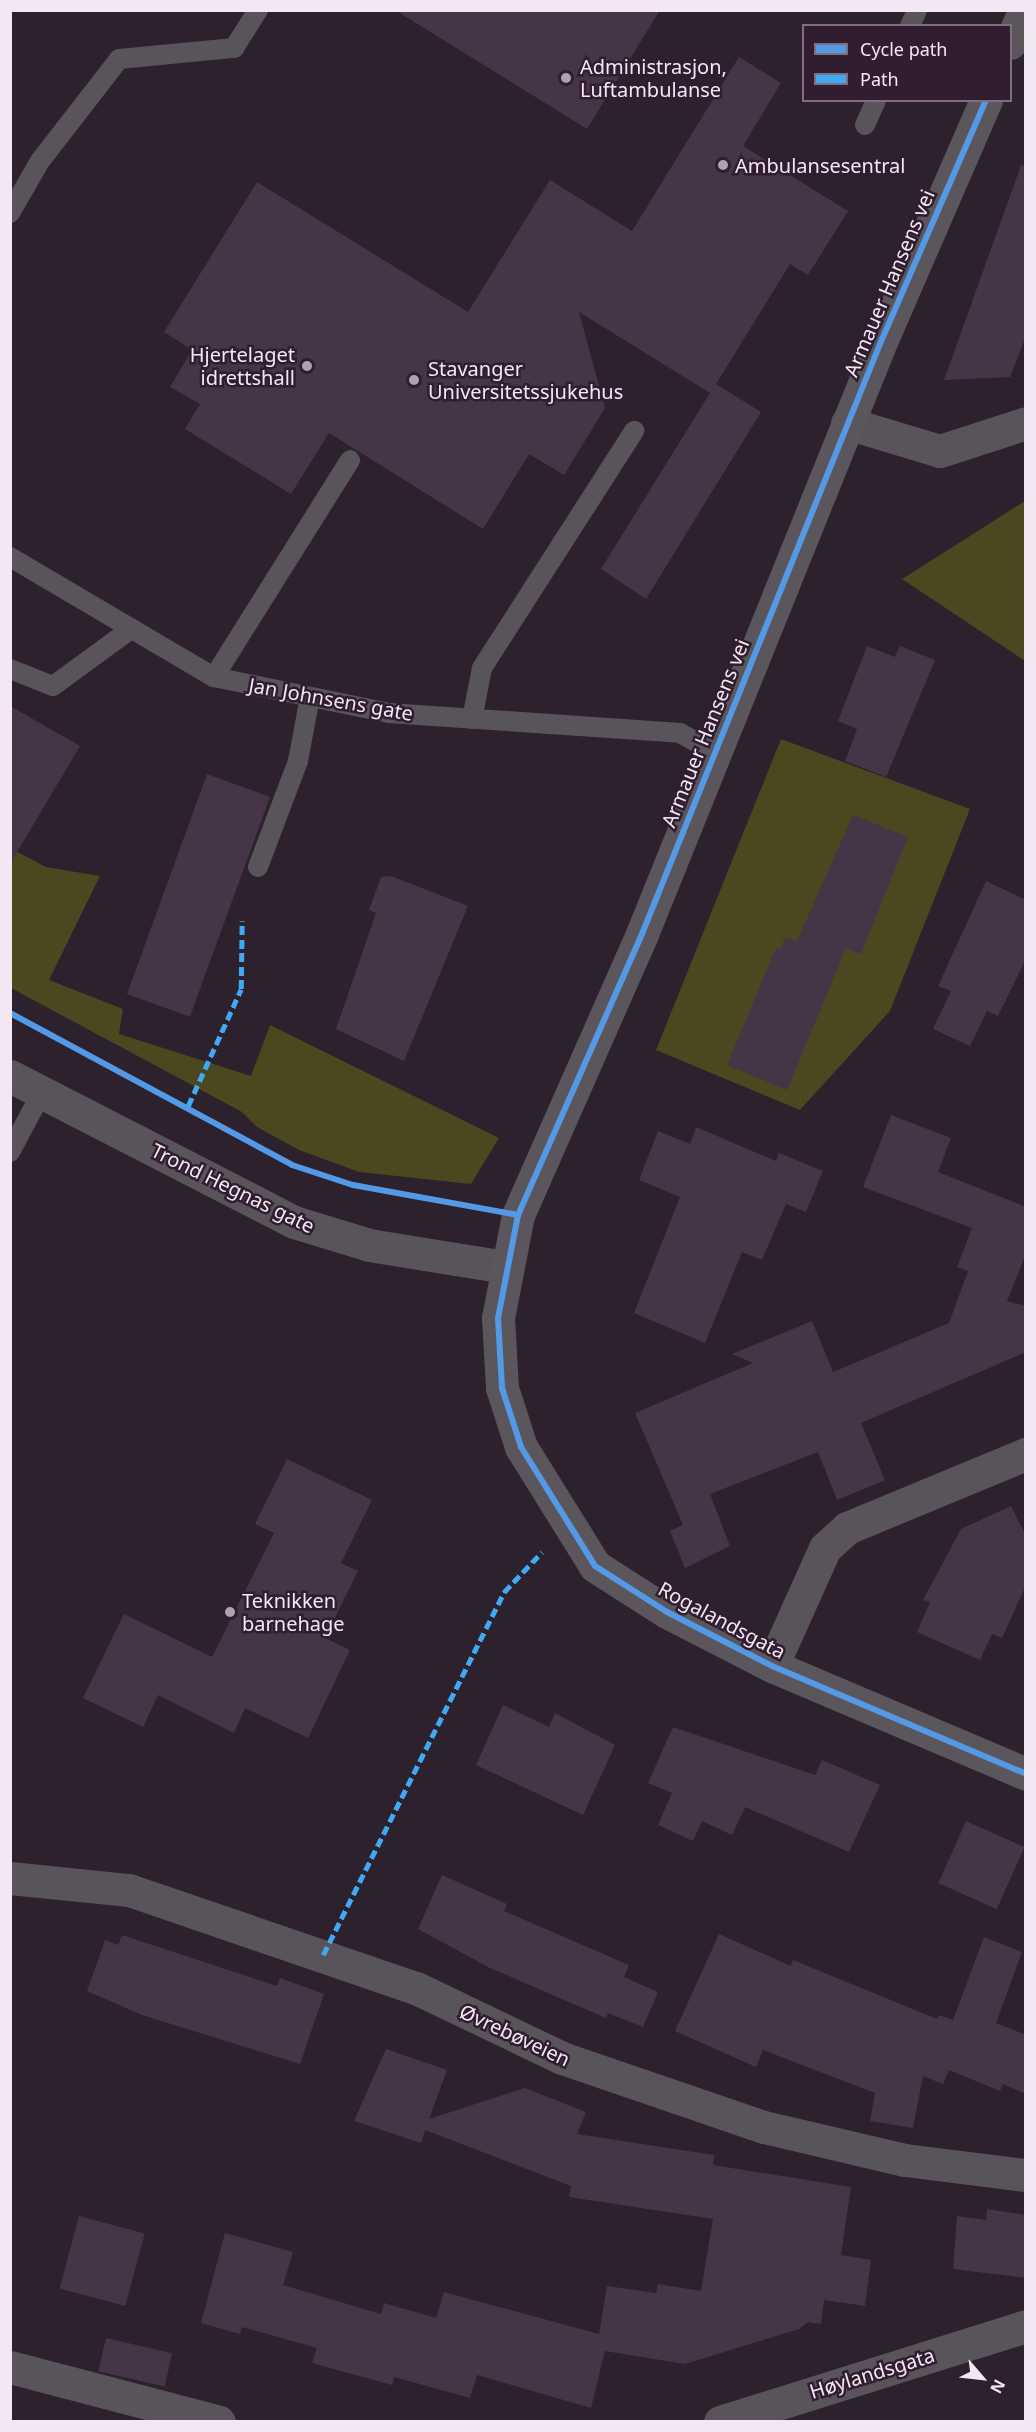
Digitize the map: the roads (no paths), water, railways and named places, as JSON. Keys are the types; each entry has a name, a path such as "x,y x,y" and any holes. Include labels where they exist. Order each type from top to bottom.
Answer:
{"street":[{"path":"1012,41 1025,10"},
{"name":"Armauer Hansens vei","path":"501,1388 498,1318 505,1267 518,1215 716,753 847,423 985,102"},
{"path":"847,423 940,452 1026,423"},
{"name":"Trond Hegnas gate","path":"10,1076 294,1222 369,1245 505,1267"},
{"name":"Rogalandsgata","path":"501,1388 521,1447 595,1566 667,1612 772,1666 1026,1774"},
{"path":"772,1666 822,1554 847,1528 1026,1454"},
{"name":"Øvrebøveien","path":"10,1878 129,1890 416,1988 562,2058 764,2127 905,2160 1026,2175"},
{"name":"Høylandsgata","path":"720,2421 1026,2326"},
{"path":"10,2367 219,2421"}],"lane":[{"path":"10,213 40,161 119,59 234,48 258,10"},
{"path":"911,24 917,10"},
{"path":"865,125 875,102"},
{"path":"472,719 482,668 634,431"},
{"path":"214,677 350,460"},
{"name":"Jan Johnsens gate","path":"10,557 214,677 389,713 680,734 716,753"},
{"path":"10,669 53,686 131,629"},
{"path":"258,867 298,761 310,697"},
{"path":"10,1152 42,1092"}],"place":[{"name":"Administrasjon, Luftambulanse","path":"566,78"},
{"name":"Ambulansesentral","path":"723,165"},
{"name":"Hjertelaget idrettshall","path":"307,366"},
{"name":"Stavanger Universitetssjukehus","path":"414,380"},
{"name":"Teknikken barnehage","path":"230,1612"}]}
